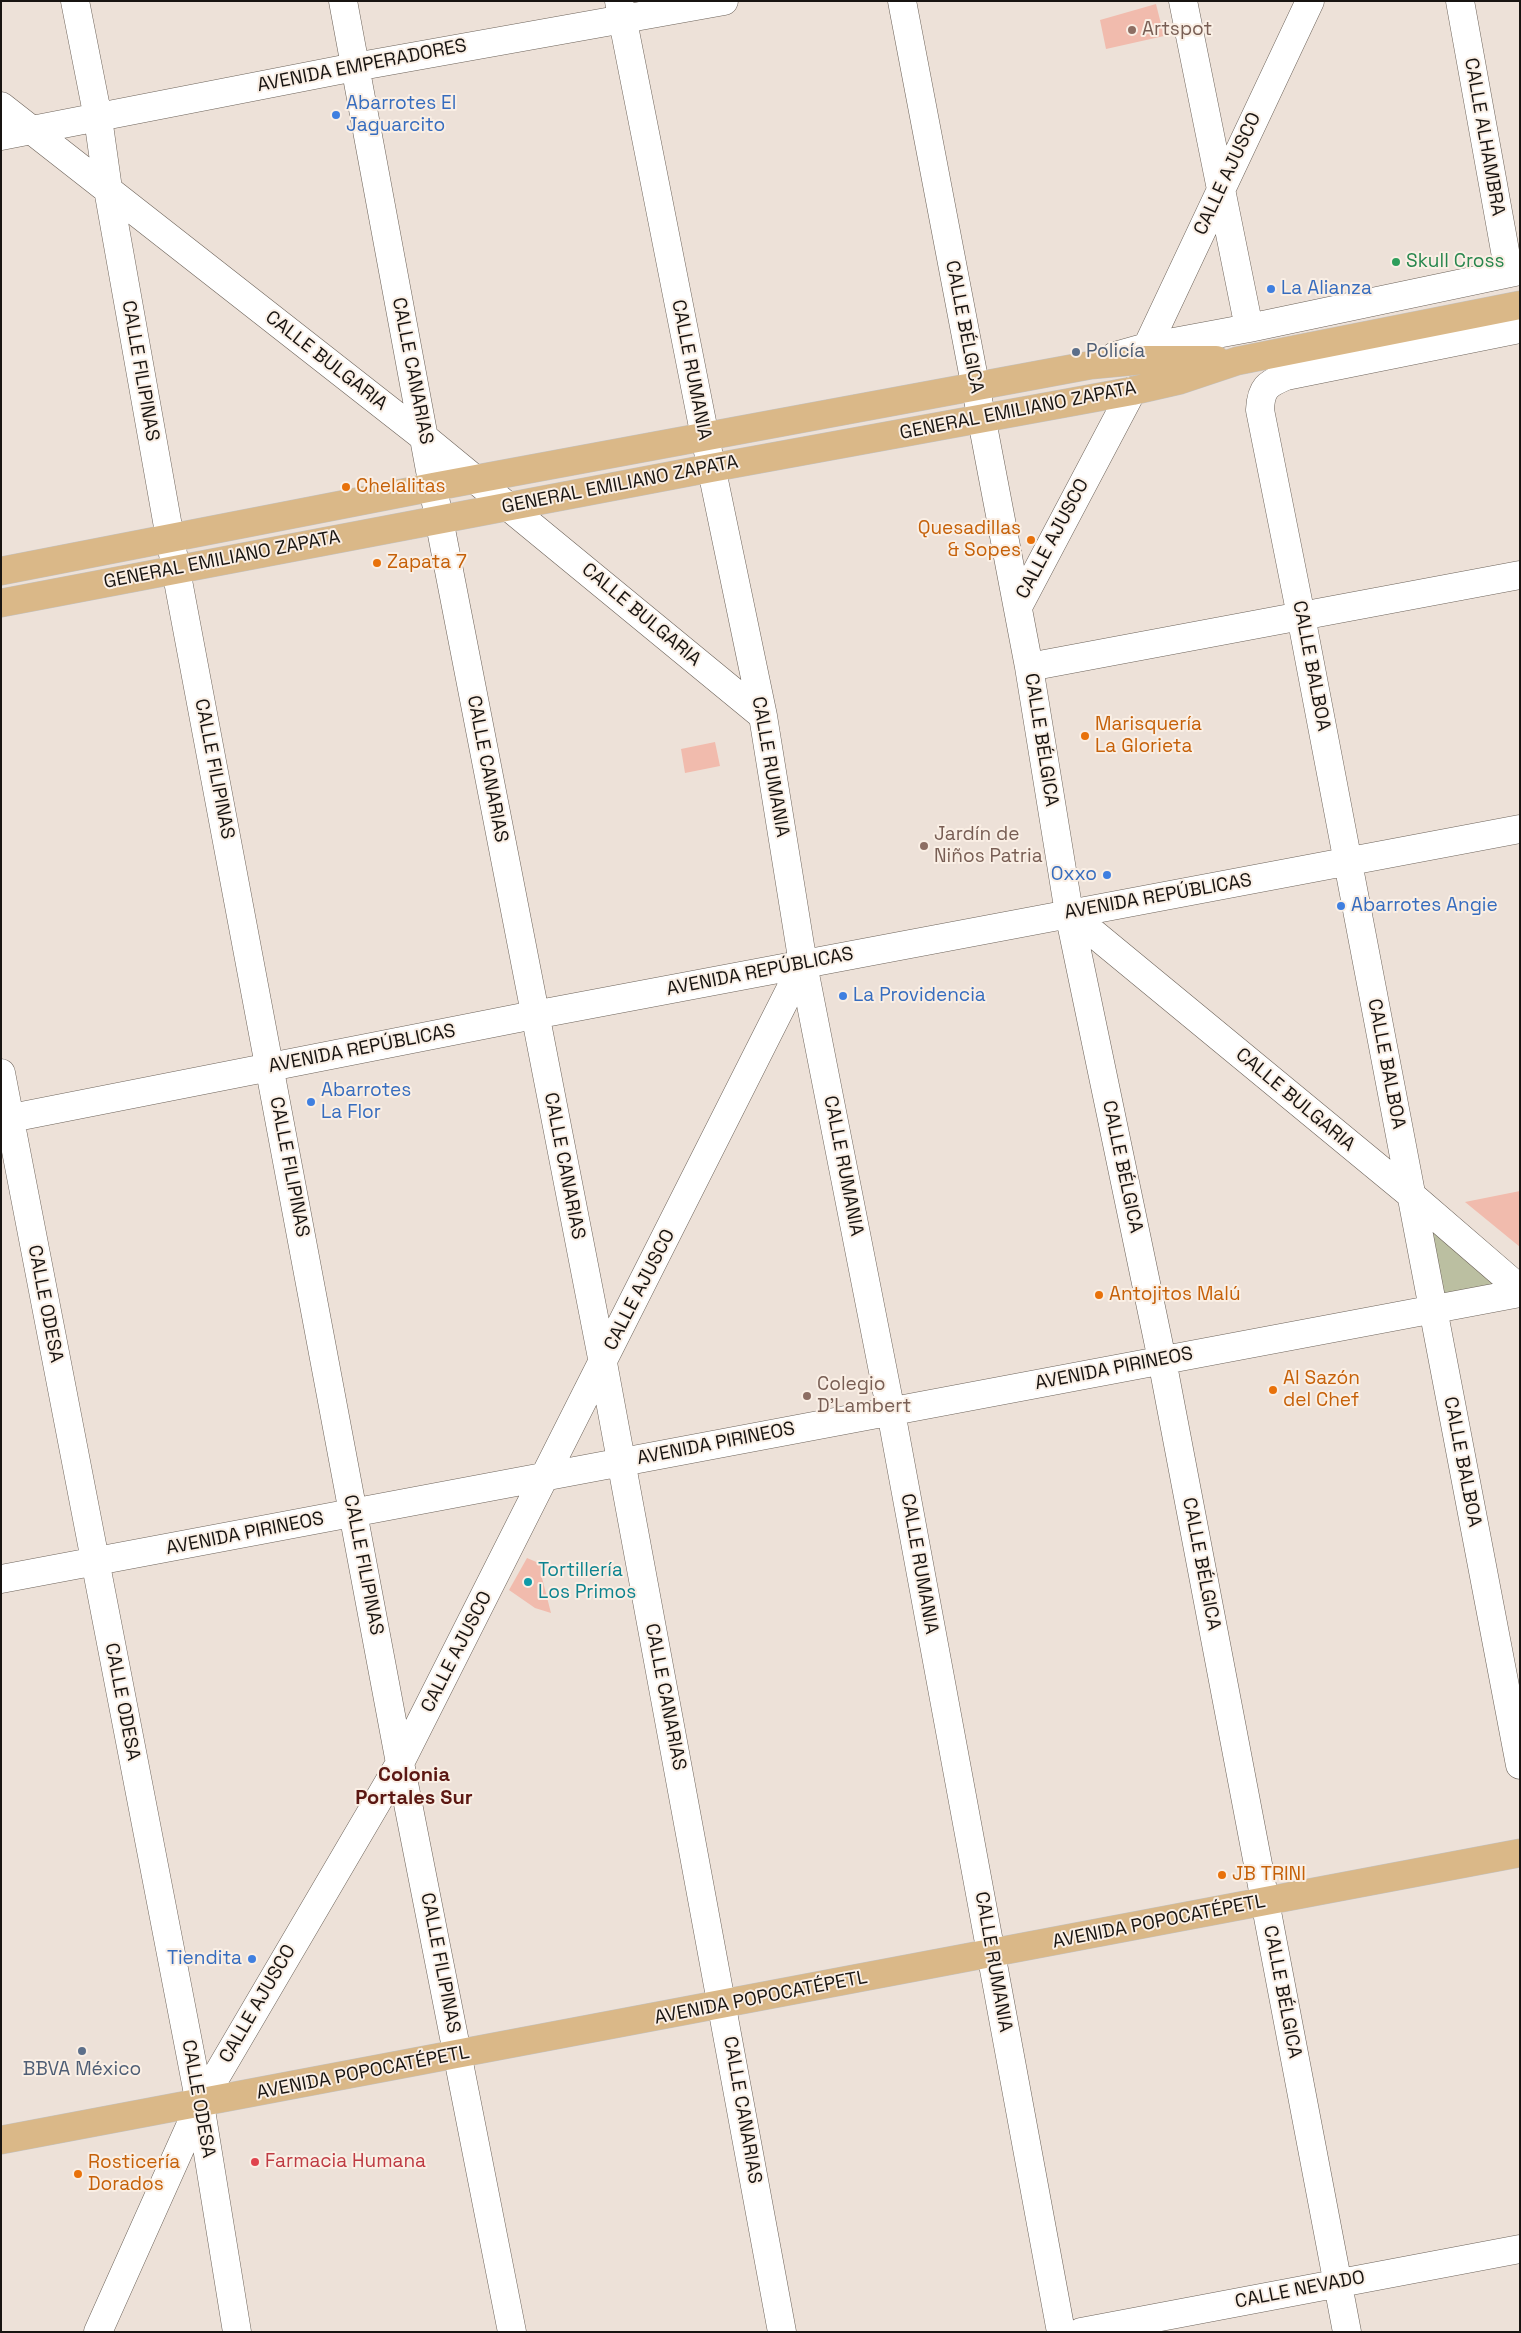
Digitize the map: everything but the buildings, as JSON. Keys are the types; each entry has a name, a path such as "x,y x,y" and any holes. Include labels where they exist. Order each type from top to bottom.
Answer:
{"main road":[{"name":"GENERAL EMILIANO ZAPATA","path":"1,603 711,468 1132,391 1180,380 1238,361 1520,305"},
{"name":"GENERAL EMILIANO ZAPATA","path":"1,571 434,487 1091,365 1144,360 1238,361"},
{"name":"AVENIDA POPOCATÉPETL","path":"1,2140 200,2104 1520,1853"}],"street":[{"name":"CALLE FILIPINAS","path":"75,1 98,118 108,189 170,538 400,1763 512,2332"},
{"name":"CALLE CANARIAS","path":"344,1 426,439 439,519 622,1462 782,2332"},
{"name":"AVENIDA EMPERADORES","path":"1,136 355,67 620,10 724,1"},
{"name":"CALLE BÉLGICA","path":"902,1 1029,667 1069,913 1162,1360 1348,2332"},
{"path":"1183,1 1249,328"},
{"name":"CALLE AJUSCO","path":"1146,347 1310,1"},
{"name":"CALLE ALHAMBRA","path":"1460,1 1514,272"},
{"name":"CALLE RUMANIA","path":"620,10 711,468 763,716 803,964 891,1412 1061,2332"},
{"name":"CALLE BULGARIA","path":"1,106 510,506 763,716"},
{"name":"GENERAL EMILIANO ZAPATA","path":"1091,365 1146,347 1249,328 1514,272"},
{"name":"CALLE BALBOA","path":"1520,330 1286,376 1272,382 1264,389 1260,397 1260,410 1520,1765"},
{"name":"CALLE AJUSCO","path":"1018,607 1132,391"},
{"path":"1029,667 1520,575"},
{"name":"AVENIDA REPÚBLICAS","path":"6,1119 534,1015 1069,913 1348,863 1520,829"},
{"name":"CALLE BULGARIA","path":"1069,913 1410,1194 1520,1291"},
{"name":"CALLE AJUSCO","path":"98,2332 200,2104 400,1763 546,1477 803,964"},
{"name":"CALLE ODESA","path":"1,1073 6,1119 200,2104 237,2332"},
{"name":"AVENIDA PIRINEOS","path":"1,1579 891,1412 1520,1291"},
{"name":"CALLE NEVADO","path":"1081,2332 1520,2249"}],"green space":[{"path":"1410,1195 1520,1290 1432,1306"}],"place":[{"name":"Artspot","path":"1132,30"},
{"name":"Abarrotes El Jaguarcito","path":"336,115"},
{"name":"Skull Cross","path":"1396,262"},
{"name":"La Alianza","path":"1271,289"},
{"name":"Policía","path":"1076,352"},
{"name":"Chelalitas","path":"346,487"},
{"name":"Quesadillas & Sopes","path":"1031,540"},
{"name":"Zapata 7","path":"377,563"},
{"name":"Marisquería La Glorieta","path":"1085,736"},
{"name":"Jardín de Niños Patria","path":"924,846"},
{"name":"Oxxo","path":"1107,875"},
{"name":"Abarrotes Angie","path":"1341,906"},
{"name":"La Providencia","path":"843,996"},
{"name":"Abarrotes La Flor","path":"311,1102"},
{"name":"Antojitos Malú","path":"1099,1295"},
{"name":"Al Sazón del Chef","path":"1273,1390"},
{"name":"Colegio D'Lambert","path":"807,1396"},
{"name":"Tortillería Los Primos","path":"528,1582"},
{"name":"JB TRINI","path":"1222,1875"},
{"name":"Tiendita","path":"252,1959"},
{"name":"BBVA México","path":"82,2051"},
{"name":"Farmacia Humana","path":"255,2162"},
{"name":"Rosticería Dorados","path":"78,2174"}],"district":[{"name":"Colonia Portales Sur","path":"414,1788"}]}
